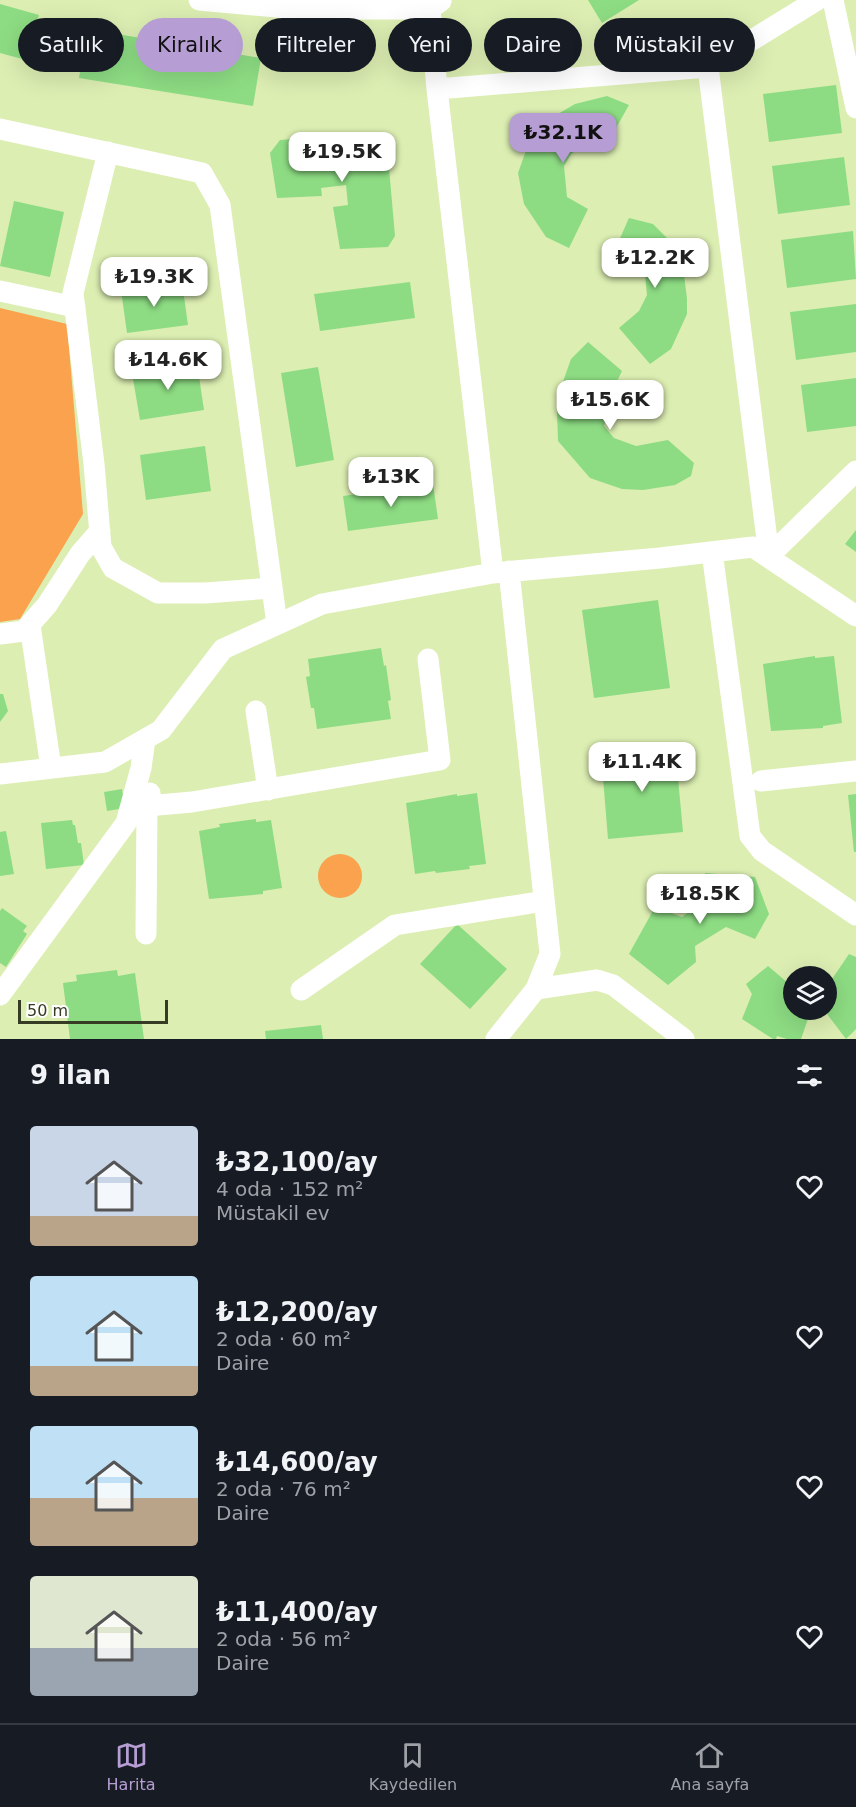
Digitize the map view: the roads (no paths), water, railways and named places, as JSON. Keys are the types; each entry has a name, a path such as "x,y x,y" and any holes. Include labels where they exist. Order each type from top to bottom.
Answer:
{"street":[{"path":"199,0 298,9 433,3 436,88 550,954 536,990 496,1039"},
{"path":"755,38 817,0"},
{"path":"834,0 856,108"},
{"path":"436,88 643,72"},
{"path":"709,72 769,556"},
{"path":"0,129 202,173 220,206 277,624"},
{"path":"108,152 73,293 94,464 101,547 113,568 158,593 205,593 272,588"},
{"path":"0,291 75,307"},
{"path":"769,556 856,471"},
{"path":"0,634 24,631 30,625 47,605 80,554 100,531"},
{"path":"0,995 126,823 153,735 223,649 322,604 501,572 753,547 856,616"},
{"path":"712,552 750,836 762,851 856,915"},
{"path":"30,625 51,768"},
{"path":"147,806 192,802 440,760 428,659"},
{"path":"256,711 268,790"},
{"path":"0,774 105,762 153,735"},
{"path":"146,933 147,806 153,735"},
{"path":"761,781 856,771"},
{"path":"302,990 395,925 544,902"},
{"path":"536,990 597,980 613,985 684,1039"}]}
